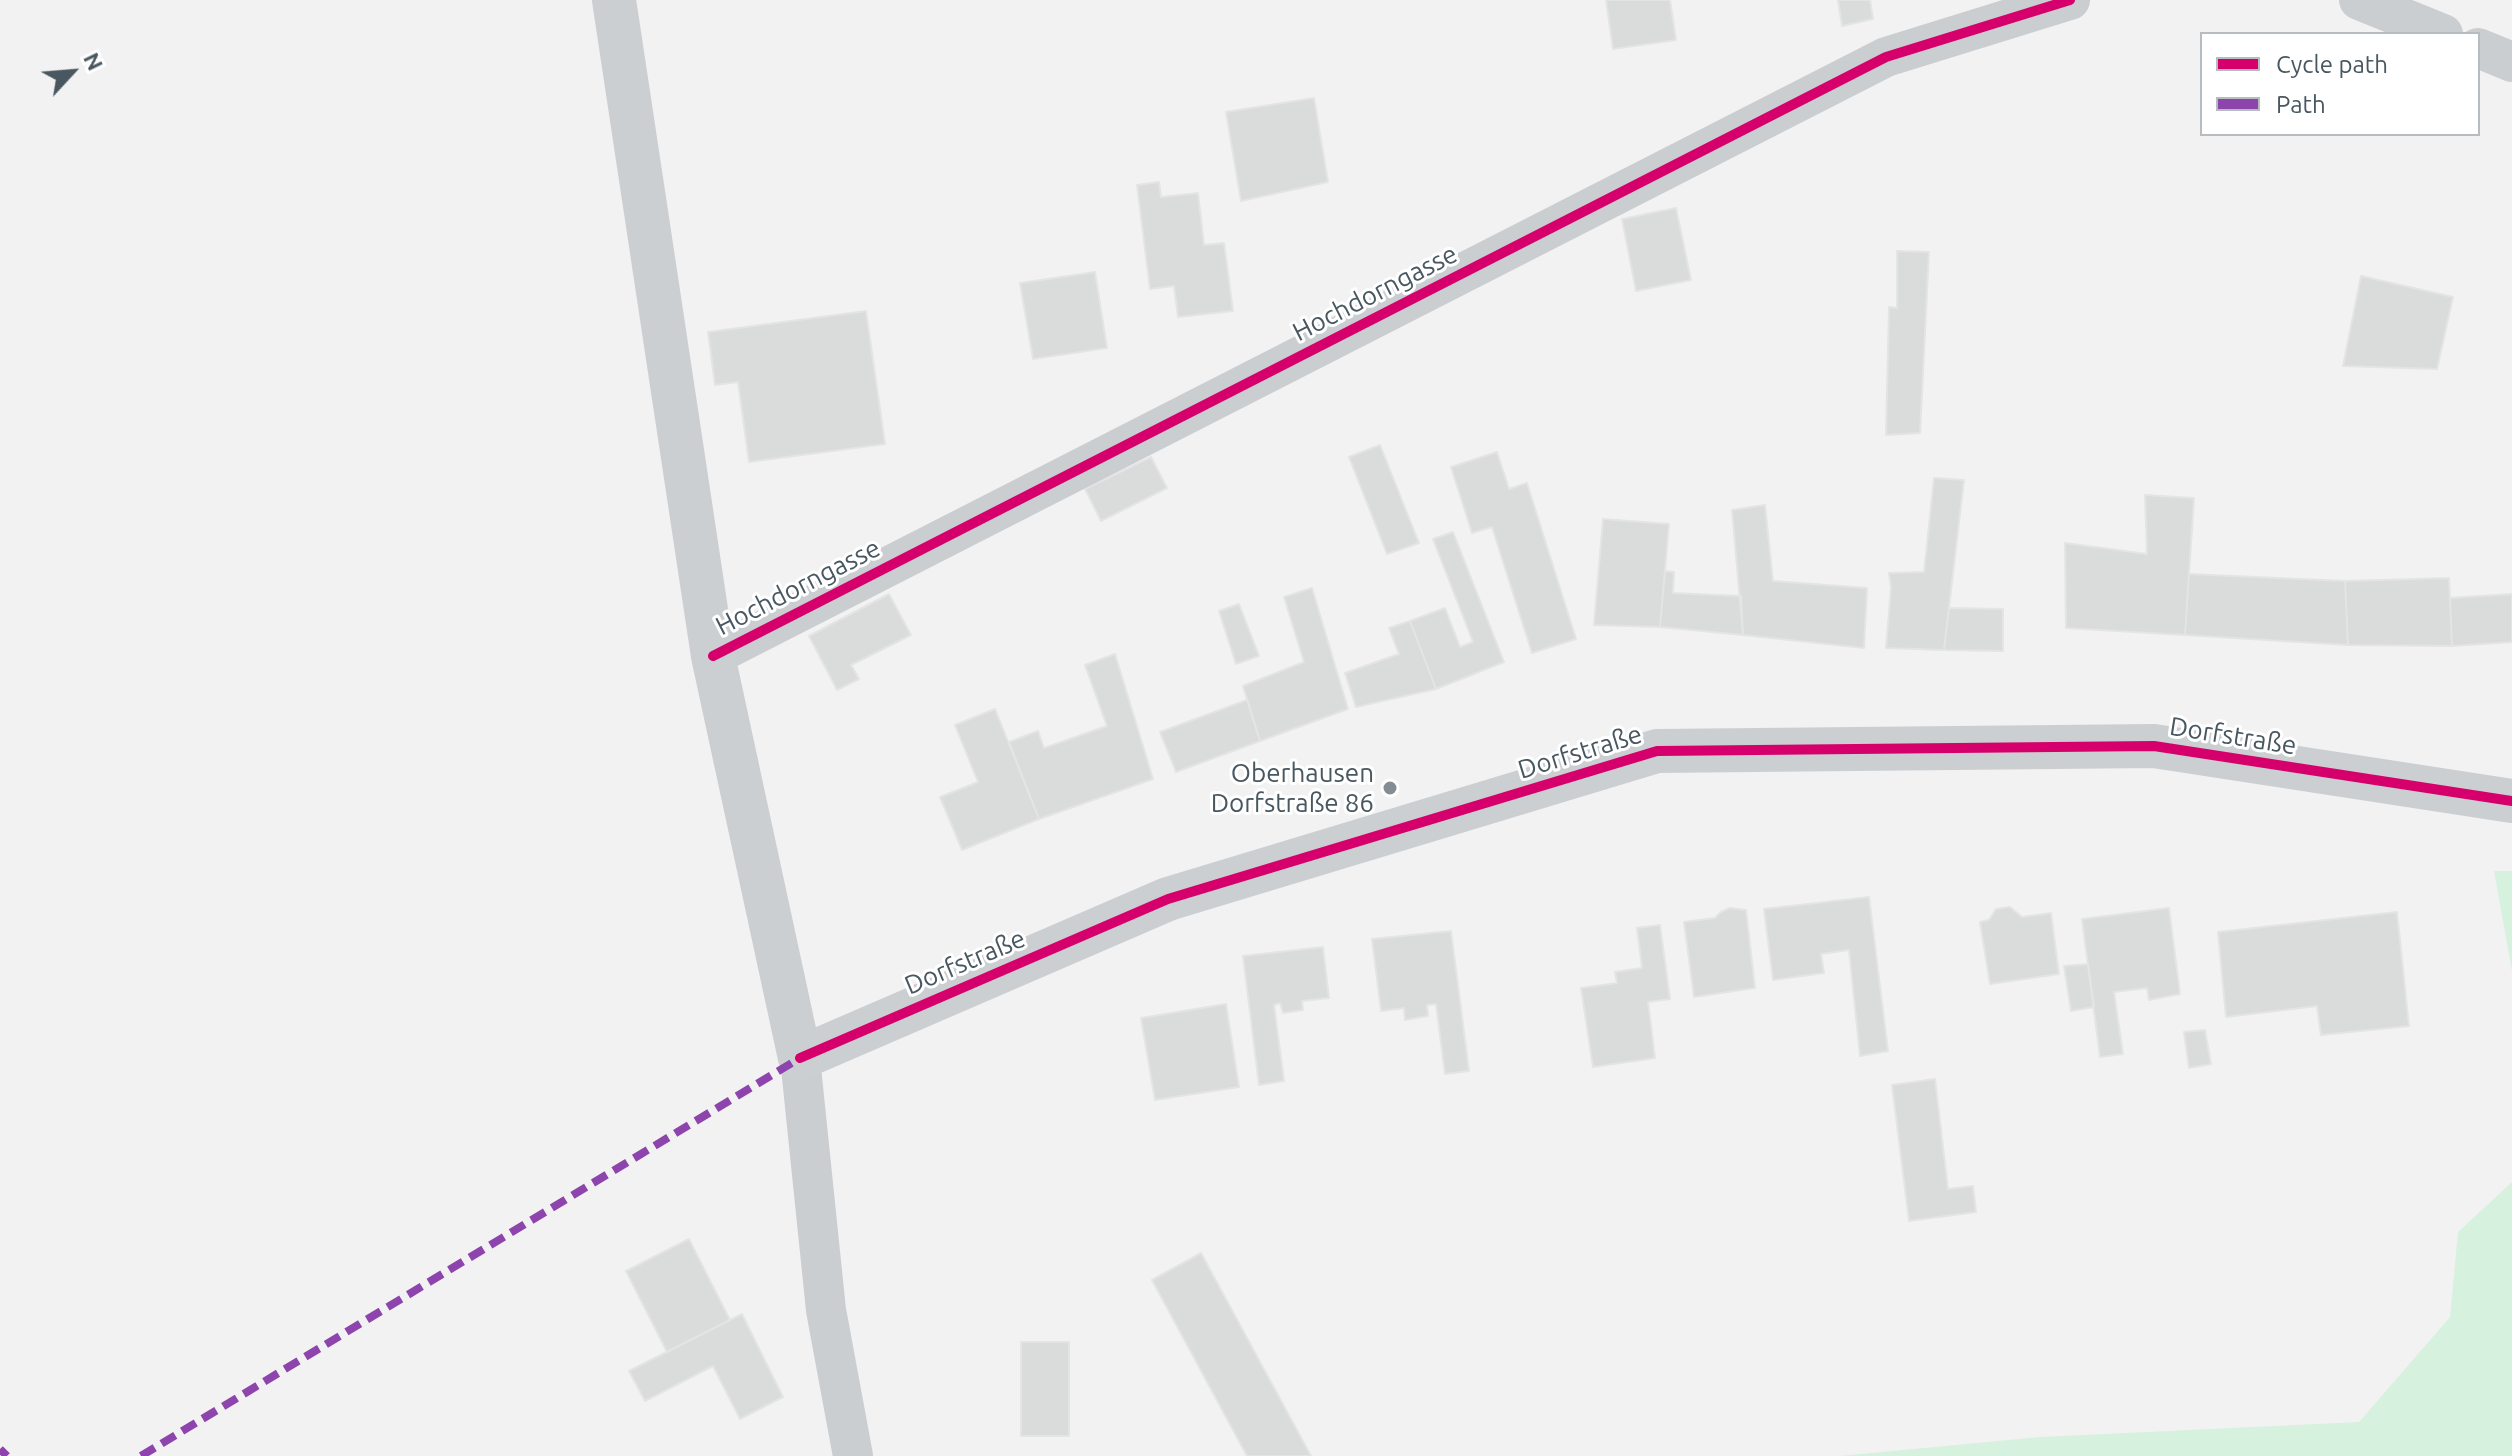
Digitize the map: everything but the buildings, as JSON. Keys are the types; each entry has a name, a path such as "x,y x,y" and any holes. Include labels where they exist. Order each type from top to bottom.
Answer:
{"street":[{"path":"614,0 713,656 800,1058 826,1310 853,1456"},
{"name":"Hochdorngasse","path":"713,656 1886,57 2070,0"},
{"path":"2359,0 2438,32"},
{"path":"2480,49 2512,62"},
{"name":"Dorfstraße","path":"800,1058 1168,899 1657,751 2154,746 2512,801"}],"green space":[{"path":"2494,871 2512,871 2512,971"},
{"path":"2512,1182 2512,1456 1839,1456 2040,1437 2359,1422 2450,1317 2458,1232"}],"marked path":[{"path":"141,1456 800,1058"},
{"path":"0,1449 7,1456"}],"cycle path":[{"path":"713,656 1886,57 2070,0"},
{"path":"800,1058 1168,899 1657,751 2154,746 2512,801"}],"place":[{"name":"Oberhausen Dorfstraße 86","path":"1390,788"}]}
